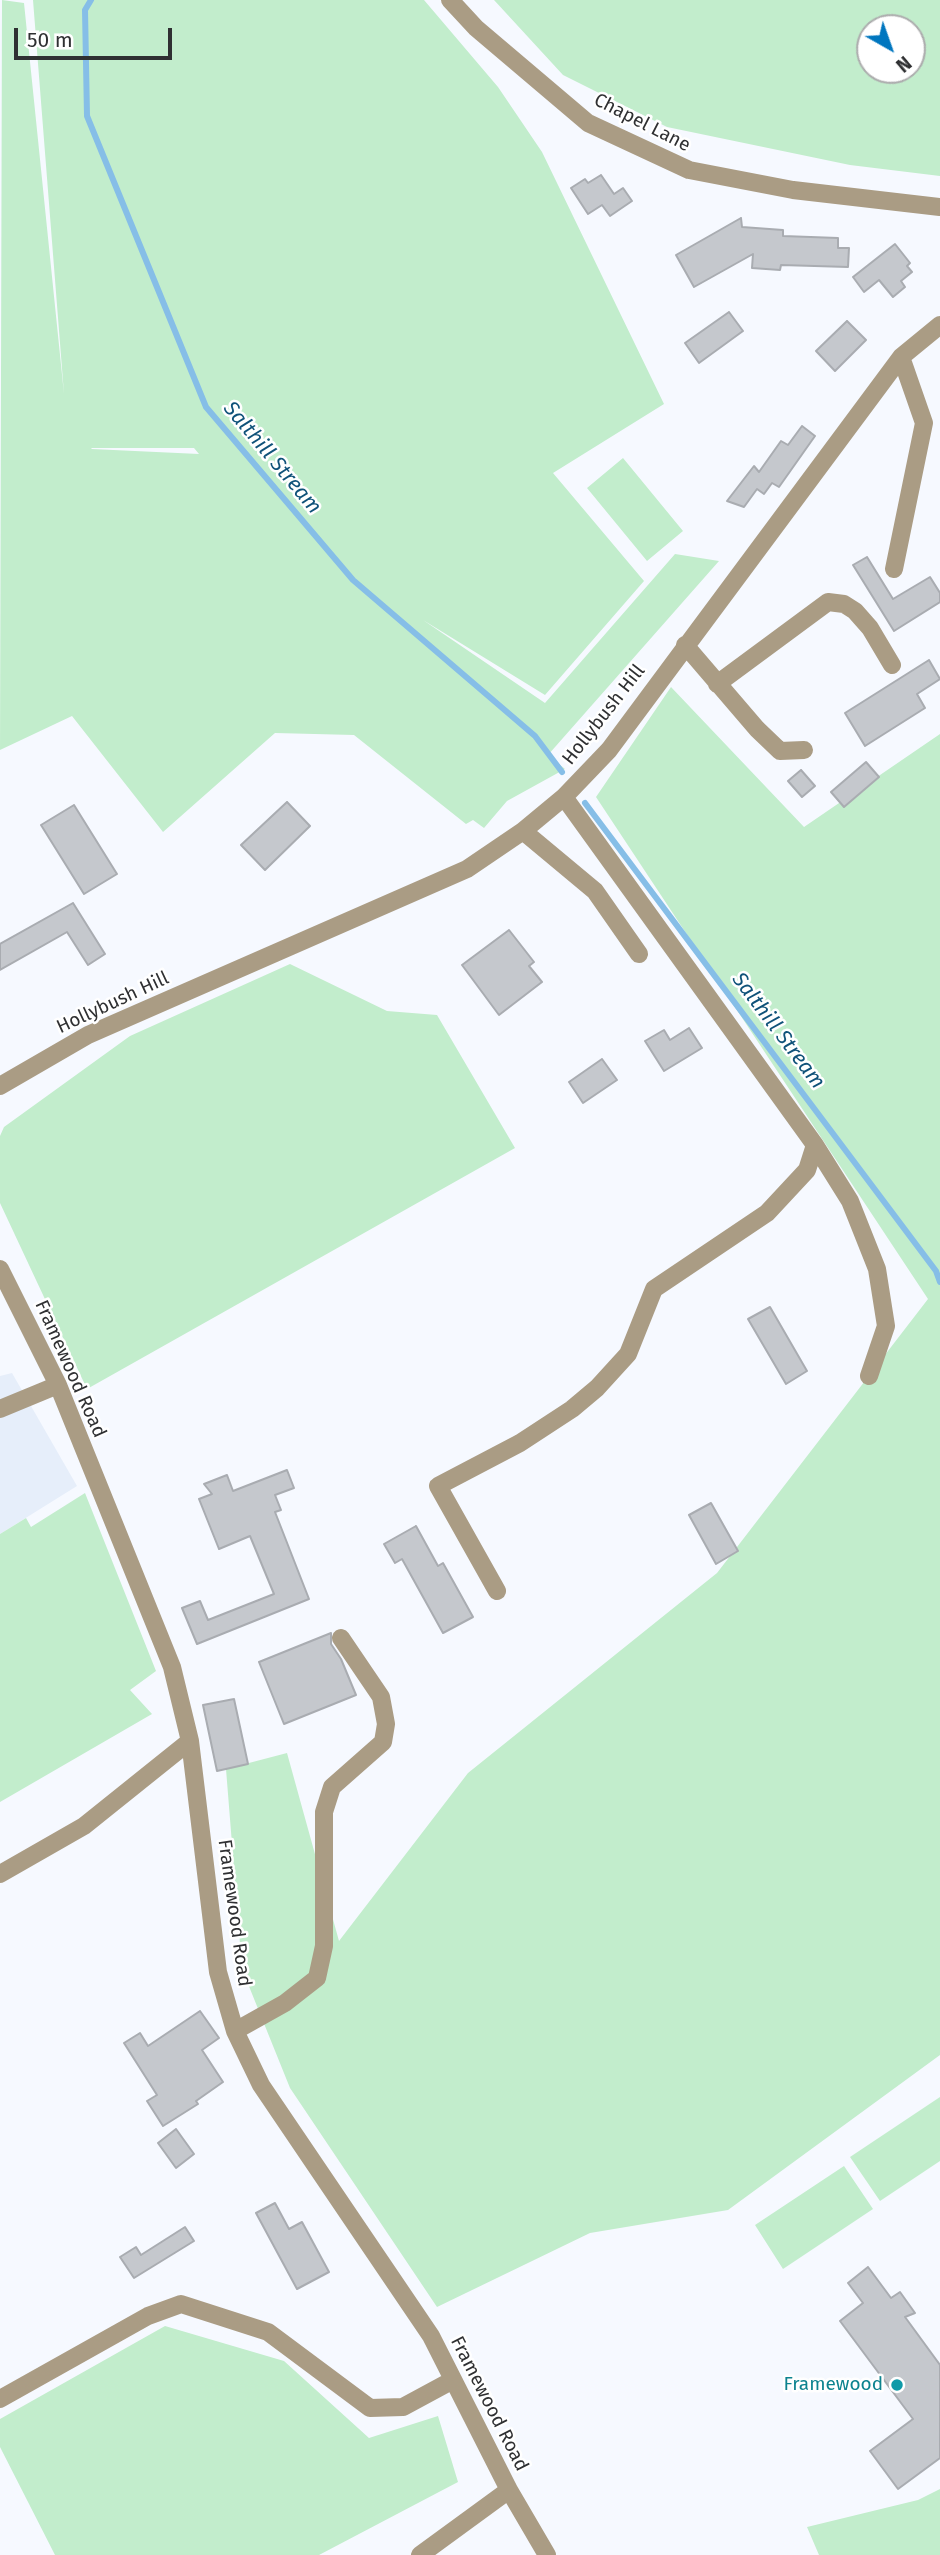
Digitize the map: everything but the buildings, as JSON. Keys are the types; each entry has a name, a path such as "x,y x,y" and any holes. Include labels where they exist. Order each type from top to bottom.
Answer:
{"street":[{"name":"Chapel Lane","path":"450,0 476,28 588,123 689,170 793,190 940,207"},
{"name":"Hollybush Hill","path":"0,1086 88,1035 467,869 523,831 564,797 609,750 901,357 940,325"},
{"path":"894,569 924,423 901,357"},
{"path":"717,684 828,602 844,604 855,611 870,628 892,665"},
{"path":"685,645 717,684 780,751 804,750"},
{"path":"564,797 816,1145 850,1201 877,1269 886,1326 869,1376"},
{"path":"523,831 595,891 639,954"},
{"path":"497,1591 438,1486 520,1443 572,1409 597,1388 628,1354 654,1289 767,1213 807,1170 816,1145"},
{"name":"Framewood Road","path":"0,1269 58,1385 172,1667 190,1741 218,1972 235,2031 261,2085 431,2336 509,2490 547,2555"},
{"path":"0,1409 58,1385"},
{"path":"235,2031 285,2003 317,1978 324,1947 324,1812 332,1787 383,1742 386,1724 381,1697 341,1638"},
{"path":"0,1874 83,1826 190,1741"},
{"path":"0,2399 148,2316 181,2304 268,2332 370,2408 403,2407 453,2380"},
{"path":"420,2555 509,2490"}],"shaded area":[{"path":"12,1373 77,1486 0,1534 0,1376"}],"green space":[{"path":"2,0 24,3 64,394 33,0 424,0 498,87 542,152 664,404 553,473 644,581 545,695 423,620 545,703 675,554 719,561 548,755 565,769 507,801 484,828 473,820 466,824 354,735 275,733 163,832 72,716 0,750","holes":["91,448 194,448 199,454"]},
{"path":"494,0 940,0 940,176 850,165 667,127 563,75"},
{"path":"623,458 683,531 647,561 587,488"},
{"path":"671,687 804,827 940,734 940,2055 728,2210 590,2233 437,2307 290,2088 242,1969 226,1769 287,1753 339,1941 468,1773 717,1573 928,1299 596,797"},
{"path":"290,964 387,1011 437,1015 515,1148 87,1389 0,1203 0,1136 4,1127 130,1036"},
{"path":"85,1493 156,1671 130,1690 152,1714 0,1802 0,1534 26,1518 31,1527"},
{"path":"940,2097 940,2161 880,2201 850,2157"},
{"path":"844,2166 873,2209 783,2269 755,2225"},
{"path":"165,2326 284,2361 369,2438 438,2416 458,2482 319,2555 55,2555 0,2447 0,2419"},
{"path":"940,2489 940,2555 819,2555 807,2527 918,2500"}],"waterway":[{"name":"Salthill Stream","path":"91,0 85,10 87,116 206,407 353,580 535,736 562,772"},
{"name":"Salthill Stream","path":"585,803 936,1271 940,1282"}],"place":[{"name":"Framewood","path":"897,2385"}]}
